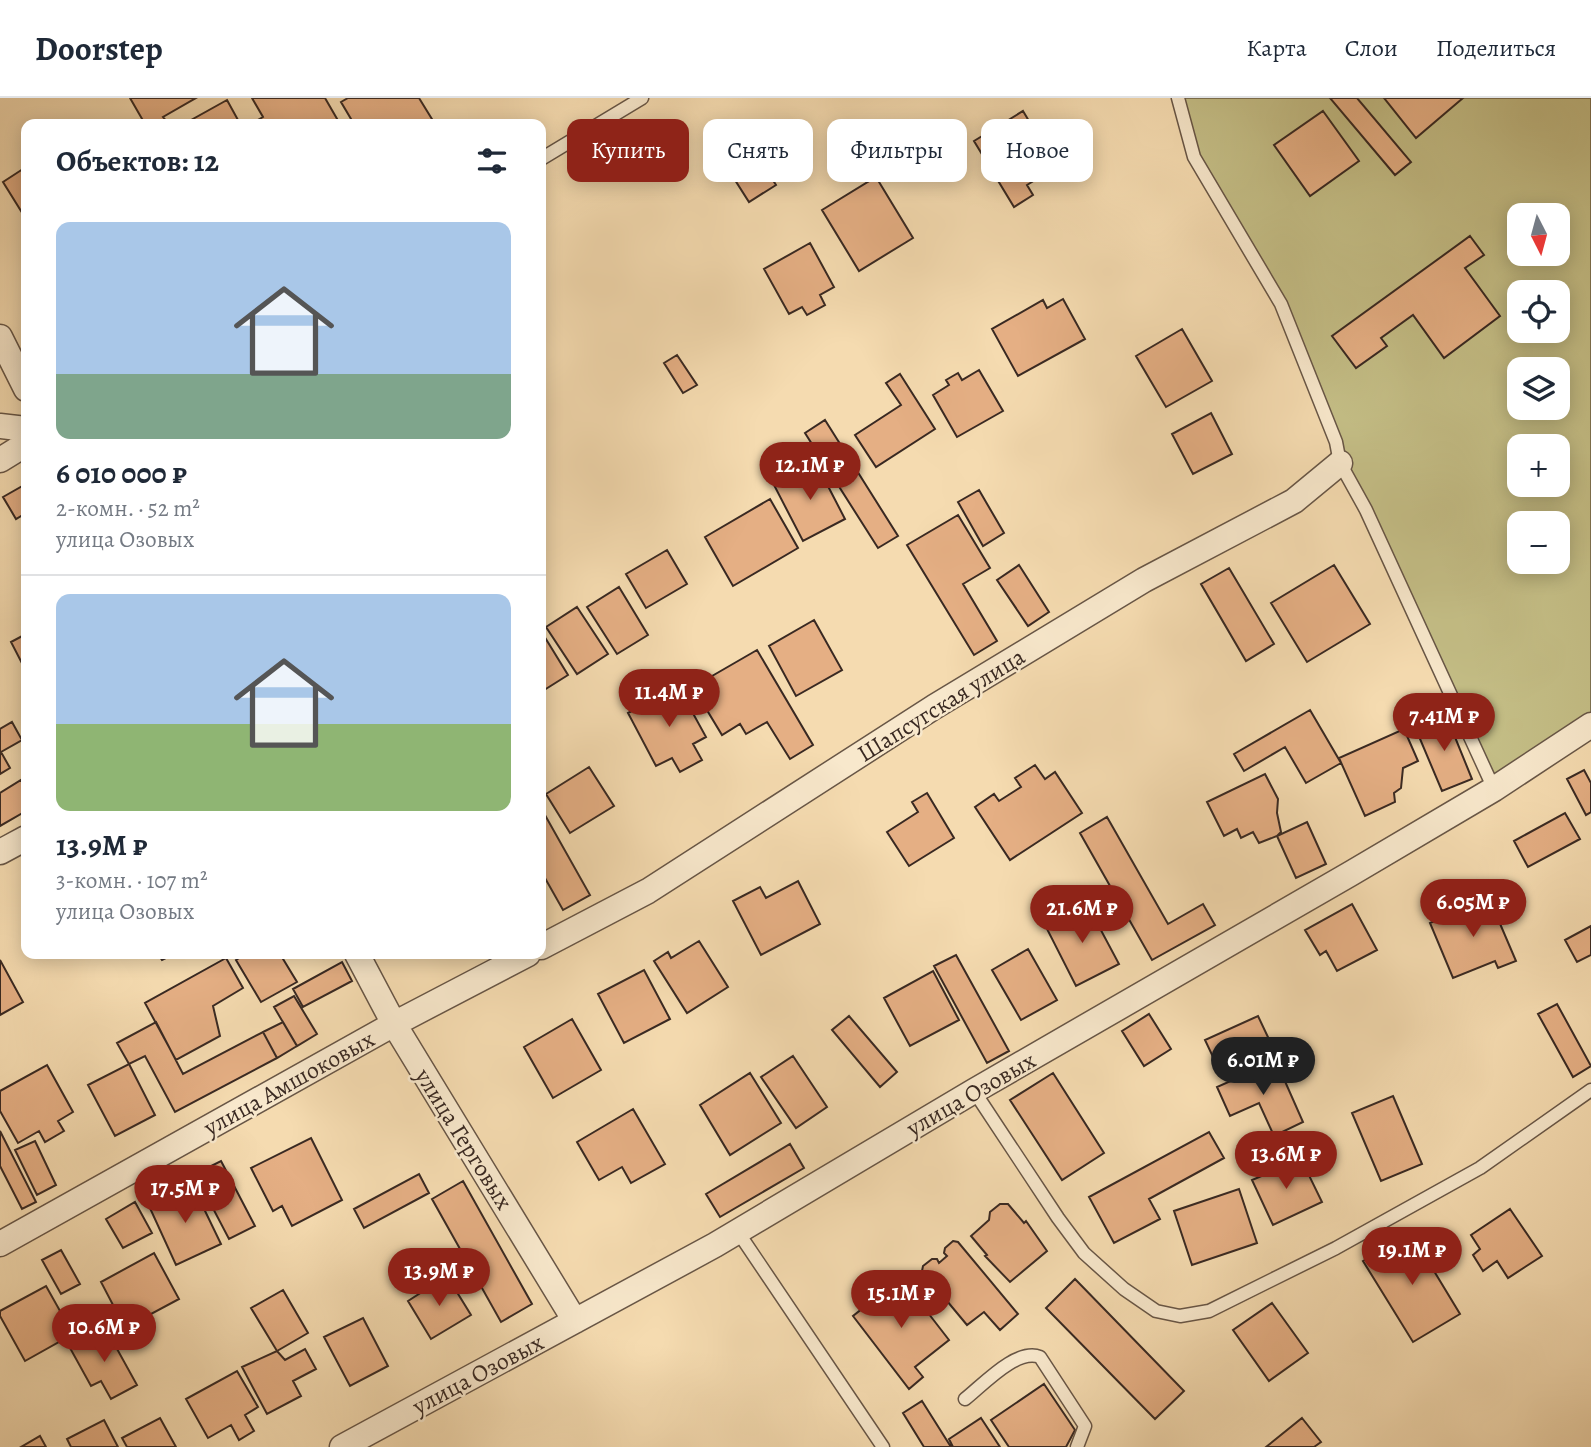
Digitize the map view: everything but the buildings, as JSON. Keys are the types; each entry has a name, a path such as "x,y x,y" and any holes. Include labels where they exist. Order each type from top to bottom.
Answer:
{"street":[{"path":"0,337 21,379"},
{"path":"0,426 21,428"},
{"path":"0,460 21,447"},
{"name":"Шапсугская улица","path":"546,944 648,891 934,707 1144,580 1294,501 1340,463"},
{"name":"улица Озовых","path":"342,1447 738,1231 1494,789 1591,726"},
{"path":"0,852 21,841"},
{"name":"улица Герговых","path":"360,959 394,1024 575,1321"},
{"path":"394,1024 518,959"},
{"name":"улица Амшоковых","path":"0,1244 394,1024"}],"lane":[{"path":"546,156 642,98"},
{"path":"1178,98 1194,157 1281,304 1336,442 1340,463 1366,510 1494,789"},
{"path":"974,1091 1084,1253 1124,1289 1156,1311 1180,1316 1209,1311 1336,1248 1480,1168 1591,1090"},
{"path":"738,1231 883,1447"},
{"path":"965,1399 1015,1359 1027,1354 1040,1357 1085,1426 1077,1447"}],"shaded area":[{"path":"1178,98 1591,98 1591,725 1494,789 1366,510 1281,304 1194,157"}]}
